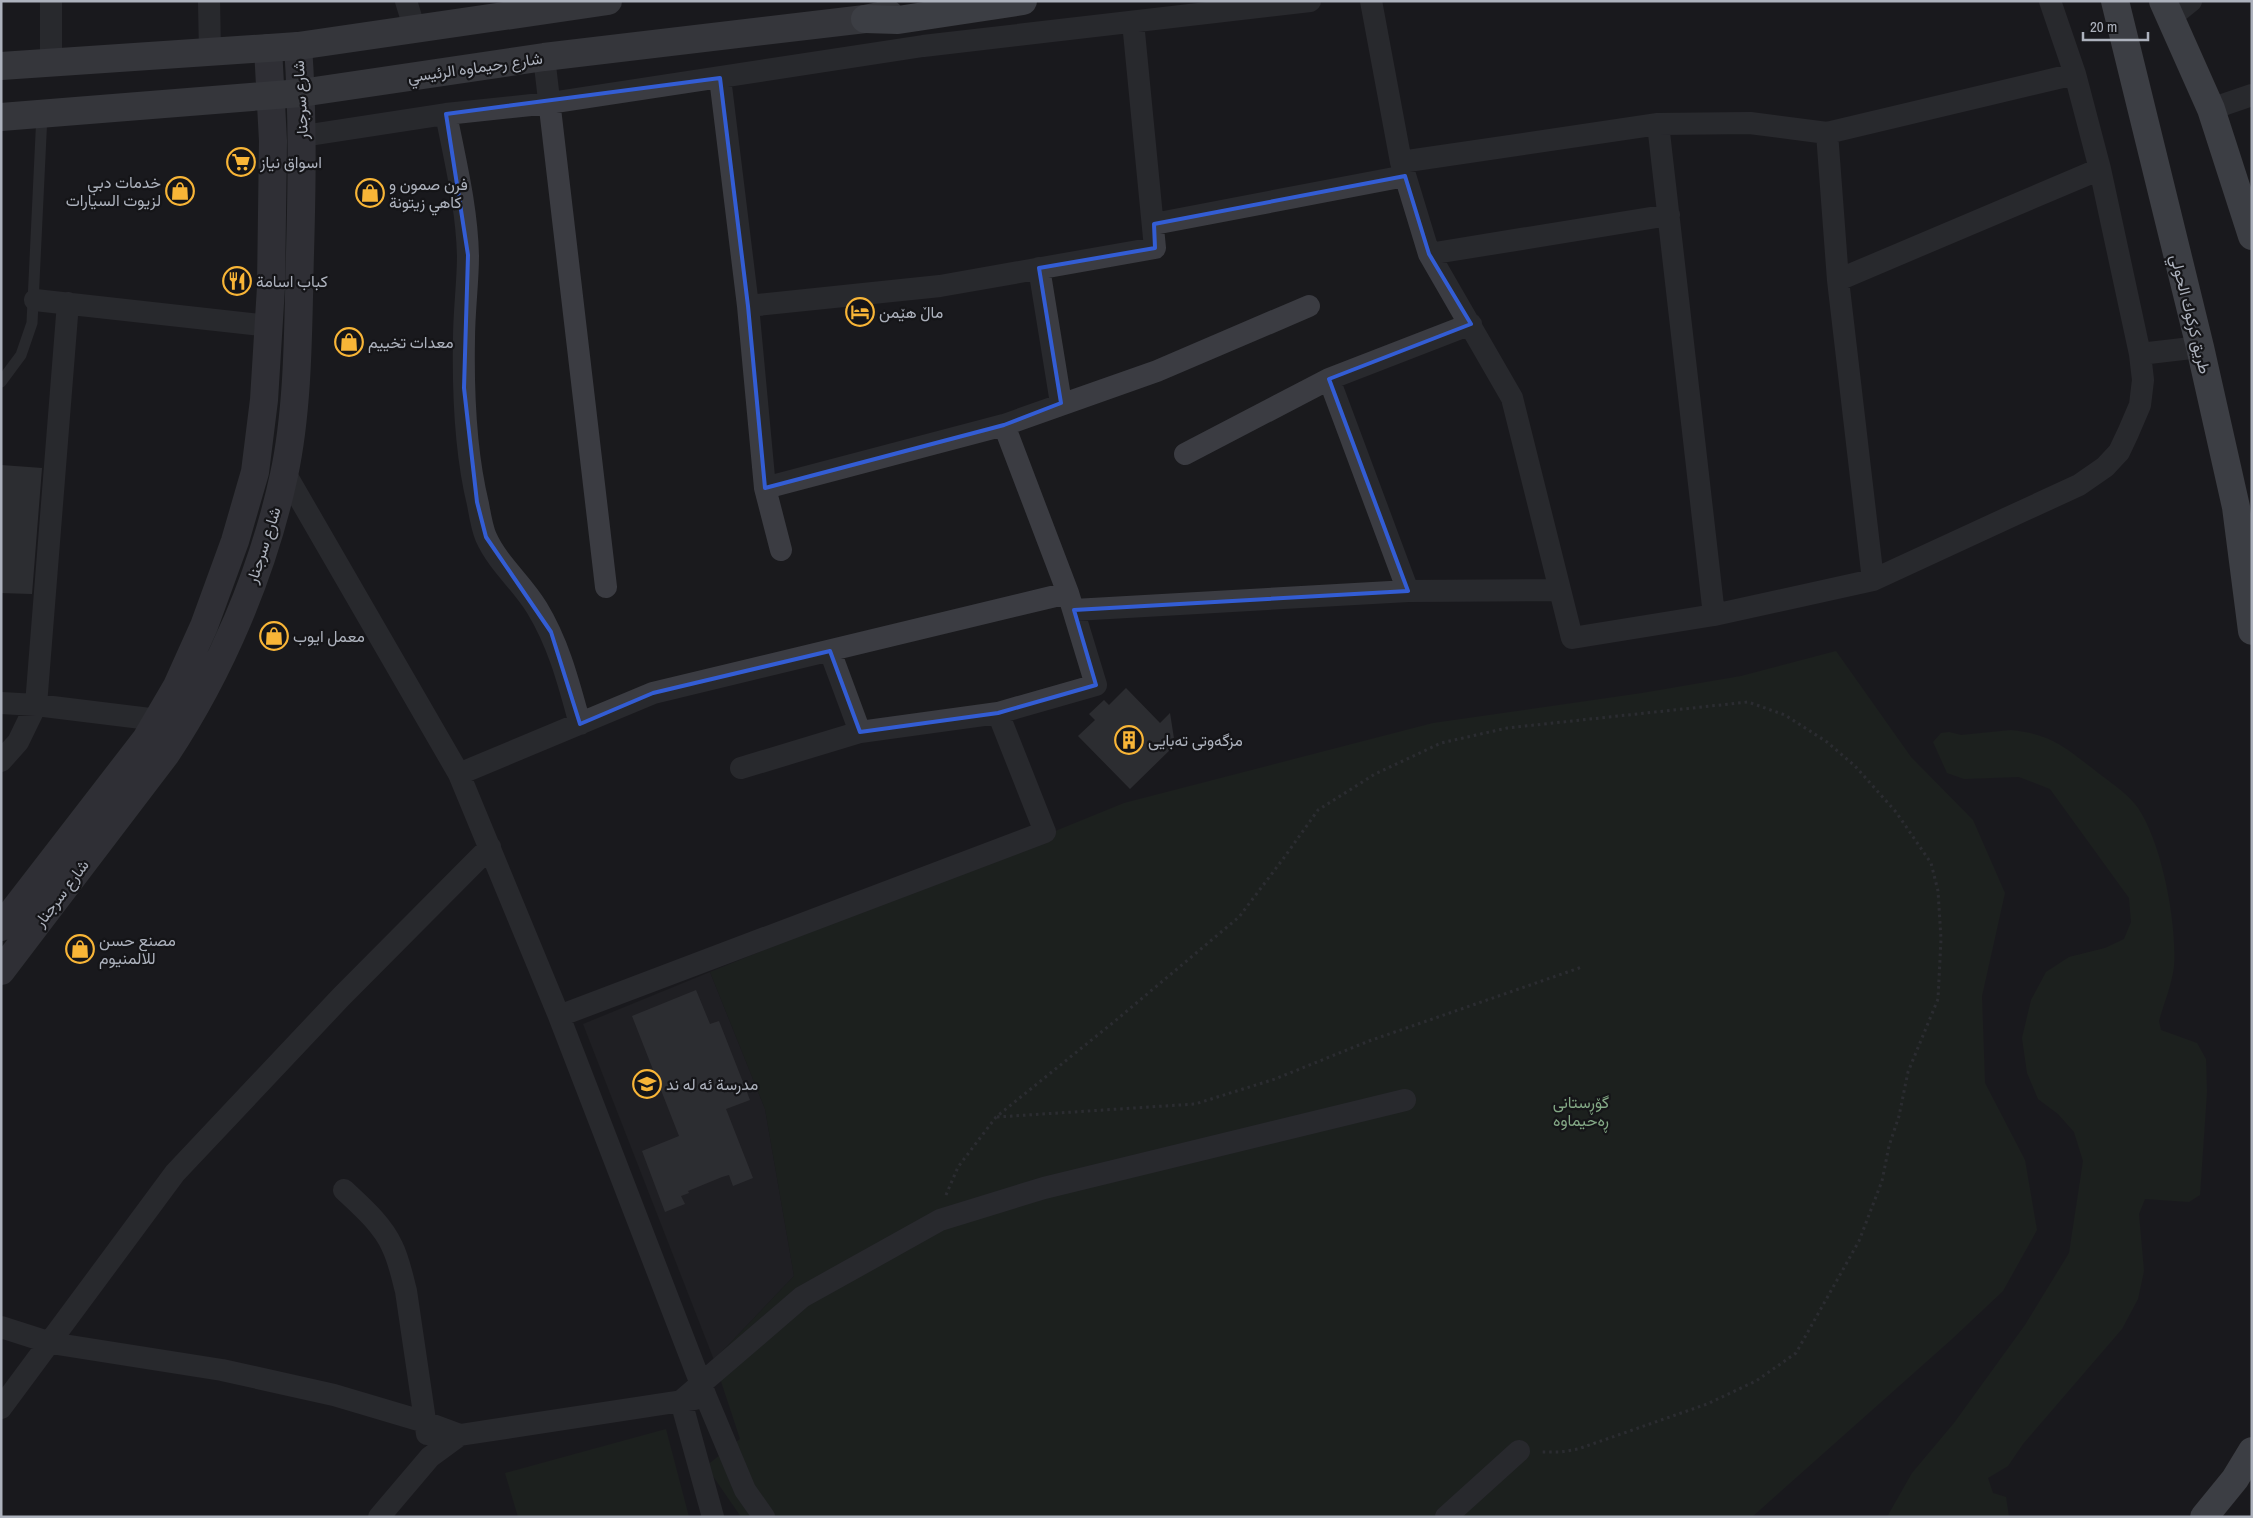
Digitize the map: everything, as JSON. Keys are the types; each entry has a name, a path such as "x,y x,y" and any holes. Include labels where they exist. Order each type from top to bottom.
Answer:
{"highway":[{"path":"865,19 898,20 1022,1"},
{"name":"طريق كركوك الحولي","path":"2114,1 2200,347 2236,507 2252,631"},
{"path":"2166,10 2211,109 2252,236"},
{"path":"2204,1517 2235,1479 2252,1451"}],"main road":[{"path":"1,66 298,46 608,1"},
{"name":"شارع رحيماوه الرئيسي","path":"1,117 302,93 544,57 865,19 946,1"}],"street":[{"path":"51,1 51,63"},
{"path":"209,1 210,52"},
{"path":"406,1 415,30"},
{"path":"303,136 446,114 550,103 923,46 1310,1"},
{"path":"1371,1 1403,169 1429,254 1512,398 1572,638 1714,615 1873,580 2079,486 2104,467 2119,452 2140,405 2143,380 2140,354 2100,169 2075,74 2050,1"},
{"path":"2166,10 2190,1"},
{"path":"748,306 940,286 1155,248 1133,22"},
{"name":"شارع سرجنار","path":"1,927 47,890 166,754 206,690 240,614 270,527 284,473 294,400 299,308 303,136 298,46"},
{"name":"شارع سرجنار","path":"1,971 47,890 146,739 178,686 204,626 246,507 260,440 269,326 273,212 272,96 268,48"},
{"path":"544,57 606,587"},
{"path":"1154,224 1403,169 1658,124 1750,123 1827,133 2075,74"},
{"path":"720,78 748,306 765,488 781,550"},
{"path":"2211,109 2252,95"},
{"path":"446,114 464,212 467,246 464,388 471,469 477,502 486,536 502,564 522,585 551,632 565,669 580,724"},
{"path":"1658,124 1714,615"},
{"path":"1827,133 1838,280 1873,580"},
{"path":"1838,280 2100,169"},
{"path":"1429,254 1669,215"},
{"path":"1039,268 1062,403"},
{"path":"34,300 269,326"},
{"path":"1,761 18,742 36,705 68,303"},
{"path":"765,488 1004,425 1157,370 1309,306"},
{"path":"1185,454 1329,379 1471,324"},
{"path":"2140,354 2200,347"},
{"path":"1329,379 1408,591"},
{"path":"741,768 860,732 998,713 1096,685 1071,601 1004,425"},
{"path":"284,473 459,774 559,1016 704,1391 745,1490 764,1517"},
{"path":"459,774 653,693 830,651 1071,601 1408,591 1560,590"},
{"path":"830,651 860,732"},
{"path":"1,703 36,705 158,720"},
{"path":"559,1016 1044,832 998,713"},
{"path":"1,1408 51,1343 175,1173 341,997 490,848"},
{"path":"380,1517 430,1457 460,1435 681,1401 704,1391 802,1296 940,1220 1044,1188 1405,1100"},
{"path":"344,1190 368,1212 392,1246 406,1291 430,1457"},
{"path":"1,1327 51,1343 222,1370 334,1395 425,1422 460,1435"},
{"path":"681,1401 713,1517"},
{"path":"1446,1517 1519,1451"}],"lane":[{"path":"1,382 21,355 28,338 34,300 42,114"}],"path":[{"path":"940,1220 946,1195 958,1167 996,1117 1239,917 1318,810 1375,774 1441,743 1507,728 1748,702 1785,715 1827,742 1855,766 1896,812 1931,863 1938,891 1941,939 1938,999 1908,1072 1899,1116 1889,1146 1882,1180 1858,1241 1796,1353 1756,1381 1707,1404 1570,1451 1519,1451"},
{"path":"996,1117 1195,1104 1275,1079 1370,1041 1582,967"}],"highlighted area":[{"path":"720,78 748,306 765,488 1004,425 1061,403 1039,268 1155,248 1154,224 1405,176 1429,254 1471,324 1329,379 1408,591 1074,610 1096,685 998,713 860,732 830,651 653,693 580,724 551,632 486,537 477,502 464,388 468,255 446,114"}],"shaded area":[{"path":"710,972 765,1109 794,1276 714,1360 583,1024"}],"green space":[{"name":"گۆڕستانی ڕەحیماوە","path":"1836,651 1911,757 1973,820 2005,893 1982,996 1985,1083 2025,1160 2037,1230 2003,1291 1952,1339 1752,1517 741,1517 706,1466 740,1439 714,1360 794,1276 765,1109 710,972 1124,803 1433,723 1642,693 1741,676"},
{"path":"2011,730 2035,734 2054,742 2072,753 2128,797 2138,808 2147,823 2161,862 2173,929 2174,966 2170,987 2159,1021 2161,1030 2197,1043 2206,1059 2207,1092 2200,1195 2189,1202 2145,1199 2139,1214 2144,1271 2138,1299 2122,1329 2023,1444 2008,1466 1988,1478 1993,1493 2006,1497 2009,1517 1887,1517 1912,1473 1954,1423 2025,1325 2069,1253 2083,1161 2074,1132 2058,1114 2038,1099 2027,1073 2022,1038 2031,1000 2046,972 2069,957 2105,948 2124,939 2131,922 2129,898 2050,789 2019,777 1964,779 1947,773 1933,742 1941,733 1949,732 1961,735"},
{"path":"666,1429 689,1517 518,1517 505,1473"}],"building":[{"path":"1,465 42,468 32,594 1,593"},
{"name":"مزگەوتی تەبایی","path":"1126,688 1160,723 1170,713 1175,745 1130,789 1078,736 1095,720 1089,714 1104,700 1109,705"},
{"path":"696,990 710,1024 719,1021 750,1100 726,1109 753,1178 733,1186 729,1175 722,1177 688,1191 689,1193 681,1196 685,1204 665,1212 642,1151 679,1136 632,1016"}],"place":[{"name":"اسواق نياز","path":"241,162"},
{"name":"خدمات دبي لزيوت السيارات","path":"180,191"},
{"name":"فرن صمون و كاهي زيتونة","path":"370,193"},
{"name":"كباب اسامة","path":"237,281"},
{"name":"ماڵ هێمن","path":"860,312"},
{"name":"معدات تخييم","path":"349,342"},
{"name":"معمل ايوب","path":"274,636"},
{"name":"مزگەوتی تەبایی","path":"1129,740"},
{"name":"مصنع حسن للالمنيوم","path":"80,949"},
{"name":"مدرسة ئه له ند","path":"647,1084"}]}
